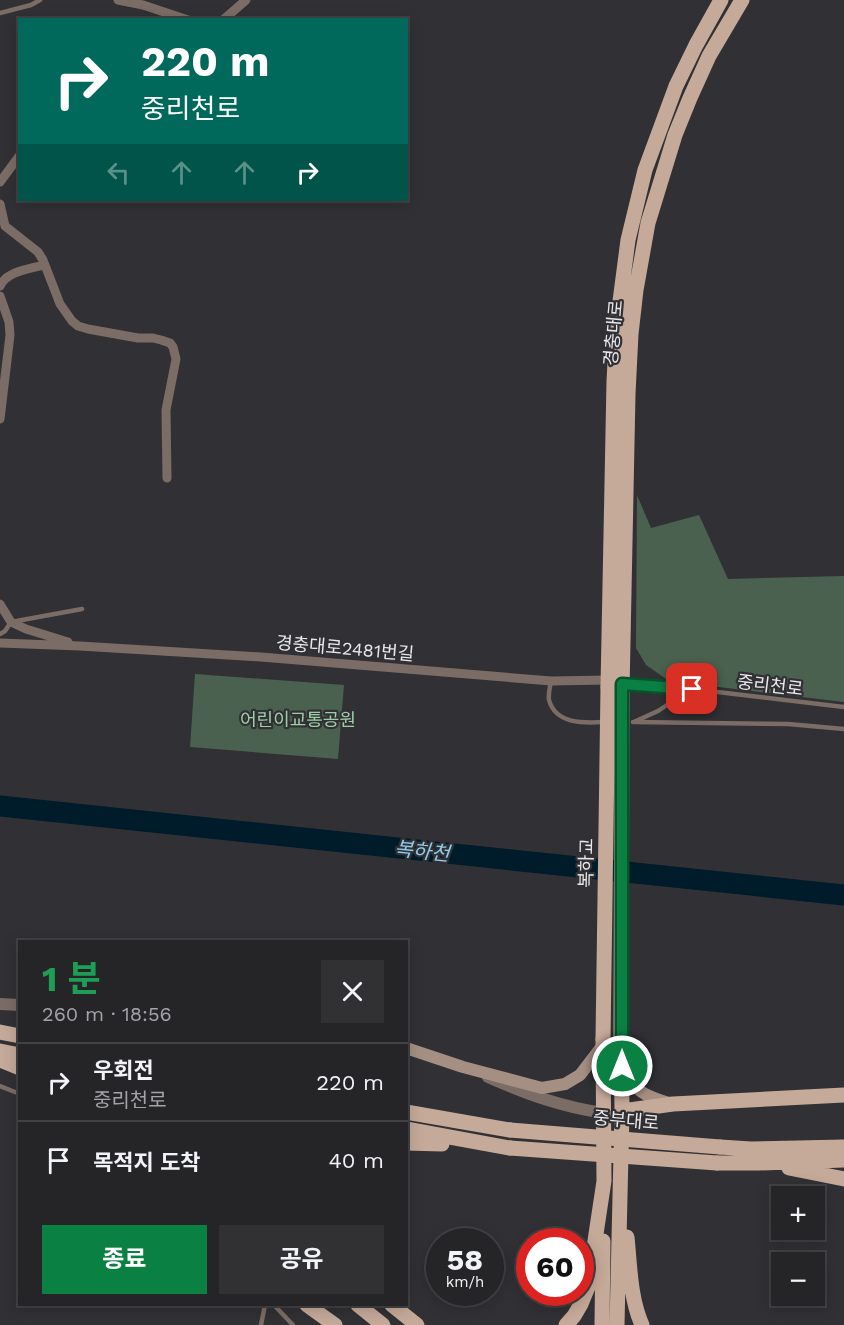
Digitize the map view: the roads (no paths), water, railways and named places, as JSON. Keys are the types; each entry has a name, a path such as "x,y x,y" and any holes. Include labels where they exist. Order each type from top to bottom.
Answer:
{"main road":[{"name":"경충대로","path":"615,686 614,381 617,324 628,240 645,170 676,86 721,0"},
{"name":"경충대로","path":"615,686 631,334 648,223 665,164 690,98 709,56 742,0"},
{"name":"복하교","path":"615,686 622,1066 621,1181"},
{"name":"복하교","path":"604,1181 603,1042 615,686"},
{"path":"0,1030 18,1028"},
{"path":"0,1030 18,1035"},
{"path":"408,1049 463,1067 542,1088 565,1084 580,1075 603,1042"},
{"path":"0,1051 18,1055"},
{"path":"0,1060 18,1067"},
{"path":"622,1066 634,1086 646,1096 673,1104"},
{"path":"604,1113 673,1104 844,1095"},
{"name":"중부대로","path":"408,1112 510,1130 720,1147 751,1149 844,1147"},
{"path":"408,1130 510,1148"},
{"path":"408,1143 717,1163 844,1160"},
{"path":"759,1163 844,1179"},
{"path":"566,1325 581,1304 588,1287 604,1181"},
{"path":"602,1325 604,1181"},
{"path":"617,1325 621,1181"},
{"path":"621,1181 634,1301 642,1325"},
{"path":"308,1306 335,1325"},
{"path":"359,1306 383,1325"},
{"path":"393,1306 417,1325"}],"street":[{"path":"118,0 143,4 182,18"},
{"path":"225,18 246,0"},
{"path":"0,182 18,158"},
{"path":"0,204 5,226 38,252 60,304 65,313 78,326 138,338 153,338 173,347 176,359 166,410 167,478"},
{"path":"0,286 16,272 44,265"},
{"path":"0,296 9,322 10,335 0,419"},
{"path":"0,604 11,622"},
{"name":"경충대로2481번길","path":"11,622 80,646"},
{"name":"경충대로2481번길","path":"0,643 261,657 615,686"},
{"path":"0,1004 18,1005"},
{"path":"463,1067 534,1097 604,1113"}],"lane":[{"path":"0,13 31,5 40,0"},
{"path":"0,634 11,622 82,609"},
{"path":"551,681 549,700 559,715 578,723 788,724 844,729"},
{"name":"중리천로","path":"615,686 692,689 844,707"},
{"path":"633,722 658,711 692,689"},
{"path":"0,1086 18,1093"},
{"path":"261,1325 265,1306"},
{"path":"275,1306 293,1325"}],"waterway":[{"name":"복하천","path":"0,806 844,895"}],"park label":[{"name":"어린이교통공원","path":"298,719"}]}
